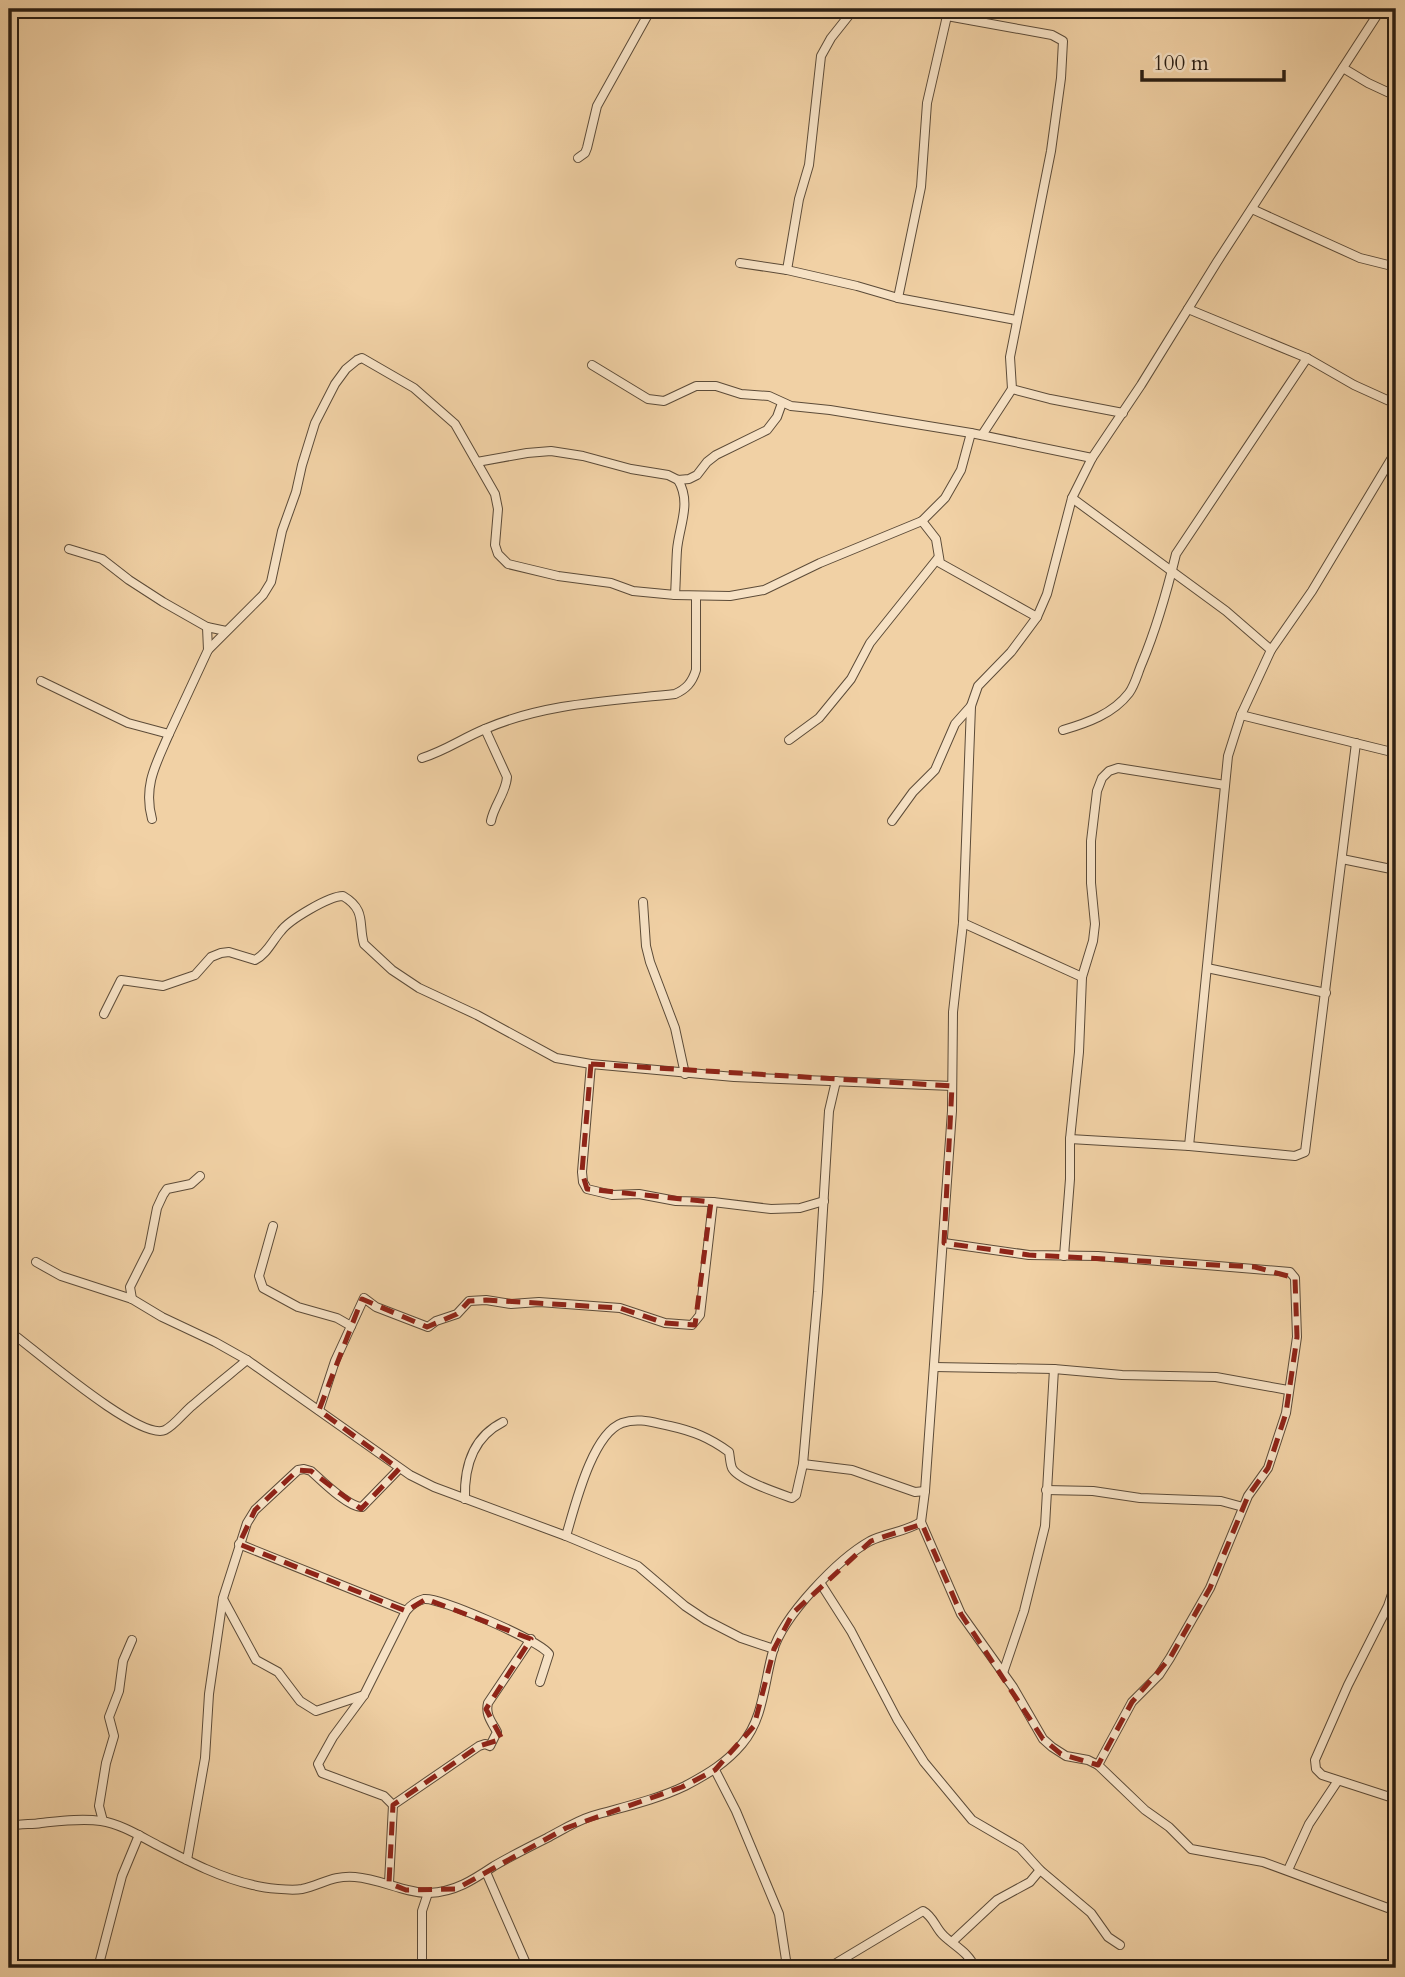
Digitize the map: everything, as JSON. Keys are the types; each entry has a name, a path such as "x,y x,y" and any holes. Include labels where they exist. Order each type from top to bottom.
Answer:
{"street":[{"path":"578,158 587,148 597,106 651,9"},
{"path":"787,270 800,191 809,165 821,56 831,38 854,9"},
{"path":"927,9 947,16 1052,35 1063,41 1063,65 1051,151 1010,357 1012,389 982,435"},
{"path":"1381,9 1093,458 1072,498 1047,594 1037,617 1011,652 978,686 971,706 963,923 953,1012 944,1243 921,1522 961,1614 1003,1672 1043,1739 1061,1754 1088,1759 1098,1765 1191,1849 1238,1856 1288,1870 1396,1910"},
{"path":"898,298 921,187 927,103 947,16"},
{"path":"1343,68 1396,96"},
{"path":"1252,209 1360,258 1396,267"},
{"path":"1396,222 1396,232"},
{"path":"740,263 787,270 898,298 1016,320"},
{"path":"1188,309 1237,330 1259,336 1396,404"},
{"path":"1063,730 1091,722 1112,709 1129,692 1157,624 1173,574 1176,554 1307,358"},
{"path":"152,820 148,792 154,769 169,734 208,650 263,595 271,582 282,531 315,423 335,384 357,360 368,360 414,388 455,425 497,502 495,545 498,554 508,564 558,576 611,583 633,591 696,597 730,596 764,590 820,563 922,521 945,498 961,470 971,433"},
{"path":"592,365 648,400 664,401 688,388 705,385 724,387 741,394 760,394 799,408 830,410 971,433 1093,458"},
{"path":"1012,389 1123,412"},
{"path":"477,462 551,451 668,475 678,480 694,478 716,455 768,430 782,403"},
{"path":"1189,1146 1228,756 1241,715 1271,650 1312,591 1396,451"},
{"path":"675,595 677,547 685,508 678,480"},
{"path":"1072,498 1226,611 1271,650"},
{"path":"922,521 936,539 940,563 1037,617"},
{"path":"69,549 103,559 141,589 207,627 226,631"},
{"path":"789,740 819,718 851,679 870,643 938,558"},
{"path":"422,758 441,752 485,729 544,710 593,701 675,694 685,690 694,678 697,662 696,597"},
{"path":"207,627 208,650"},
{"path":"41,681 128,723 169,734"},
{"path":"892,821 913,792 935,770 955,724 971,706"},
{"path":"1241,715 1396,753"},
{"path":"485,729 507,777 506,786 491,821"},
{"path":"1070,1139 1296,1156 1305,1152 1356,743"},
{"path":"1064,1256 1082,977 1093,941 1095,924 1091,841 1097,791 1102,778 1109,771 1118,768 1225,785"},
{"path":"1342,859 1396,870"},
{"path":"104,1014 121,980 163,986 195,975 211,957 220,953 255,960 264,954 289,921 327,901 344,897 353,903 362,920 364,944 405,980 477,1015 556,1059 685,1074 952,1087"},
{"path":"643,902 646,946 675,1028 685,1074"},
{"path":"963,923 1082,977"},
{"path":"1207,968 1326,993"},
{"path":"591,1064 583,1172 583,1182 587,1189 612,1195 639,1194 676,1201 713,1202 771,1209 800,1208 824,1201"},
{"path":"566,1536 588,1466 608,1432 623,1423 645,1420 699,1433 729,1452 735,1473 792,1498 796,1495 803,1464 830,1111 836,1081"},
{"path":"132,1299 130,1287 149,1249 157,1208 163,1195 167,1189 191,1184 200,1176"},
{"path":"319,1410 335,1361 364,1298 376,1307 428,1327 436,1321 457,1314 463,1304 469,1301 486,1300 512,1304 539,1302 620,1308 665,1324 692,1325 700,1315 713,1202"},
{"path":"273,1226 259,1276 263,1288 298,1307 337,1318 351,1326"},
{"path":"944,1243 1029,1255 1255,1267 1290,1272 1295,1278 1297,1337 1286,1413 1268,1468 1256,1482 1243,1507 1210,1588 1165,1667 1132,1702 1098,1765"},
{"path":"36,1262 61,1276 132,1299 247,1360 399,1469 434,1487 638,1566 706,1620 740,1638 774,1649"},
{"path":"9,1331 78,1386 131,1421 156,1432 168,1428 247,1360"},
{"path":"934,1367 1055,1369 1122,1375 1216,1377 1288,1390"},
{"path":"1003,1672 1024,1611 1045,1526 1055,1369"},
{"path":"465,1499 467,1465 489,1429 503,1423"},
{"path":"803,1464 852,1470 915,1492 925,1491"},
{"path":"187,1860 205,1758 209,1694 223,1598 239,1544 255,1510 298,1470 304,1468 356,1507 362,1507 399,1469"},
{"path":"1046,1490 1221,1501 1243,1507"},
{"path":"11,1823 29,1825 72,1820 103,1821 139,1835 187,1860 252,1885 301,1889 342,1876 389,1882 406,1890 428,1893 456,1889 517,1852 578,1822 682,1787 715,1770 744,1741 754,1726 774,1649 793,1613 845,1559 871,1541 921,1522"},
{"path":"239,1544 406,1611"},
{"path":"1396,1582 1388,1606 1348,1685 1315,1760 1316,1769 1322,1776 1396,1799"},
{"path":"821,1584 852,1631 897,1719 924,1762 972,1820 1020,1848 1040,1870 1091,1913 1108,1937 1120,1945"},
{"path":"223,1598 256,1660 278,1672 307,1707 316,1711 364,1695"},
{"path":"389,1882 393,1805 384,1796 322,1773 318,1764 333,1737 364,1695 406,1611 413,1603 426,1599 461,1610 531,1639 549,1654 540,1682"},
{"path":"393,1805 479,1746 490,1746 496,1732 488,1718 488,1703 531,1639"},
{"path":"103,1821 99,1806 106,1763 114,1736 109,1717 119,1691 124,1661 132,1640"},
{"path":"715,1770 736,1811 779,1914 790,1968"},
{"path":"1288,1870 1309,1824 1337,1782"},
{"path":"118,1968 98,1968 122,1877 139,1835"},
{"path":"952,1942 997,1900 1030,1882 1040,1870"},
{"path":"486,1872 528,1968"},
{"path":"422,1968 422,1911 428,1893"},
{"path":"828,1968 923,1912 934,1920 942,1935 968,1955 975,1968"}],"highlighted area":[{"path":"591,1064 952,1086 944,1243 1029,1255 1255,1267 1295,1278 1297,1337 1286,1413 1268,1468 1248,1496 1210,1588 1170,1658 1132,1702 1098,1765 1061,1754 1043,1739 961,1614 922,1524 871,1541 793,1613 774,1649 754,1726 715,1770 682,1787 566,1828 456,1889 406,1890 389,1883 393,1805 479,1746 502,1739 486,1709 531,1639 426,1599 406,1611 239,1544 255,1510 298,1470 311,1471 361,1509 399,1469 319,1410 362,1299 427,1327 457,1314 469,1301 486,1300 620,1308 665,1323 695,1325 711,1202 587,1189 582,1172"}]}
